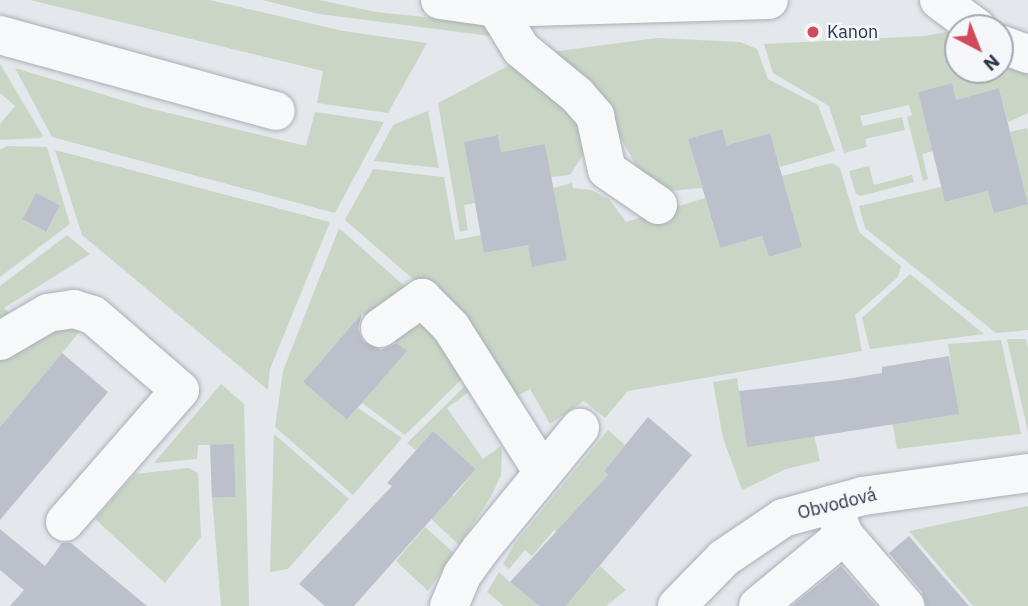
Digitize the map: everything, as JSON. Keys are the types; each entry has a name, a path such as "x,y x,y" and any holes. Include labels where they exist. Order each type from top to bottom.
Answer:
{"street":[{"path":"440,0 495,8 769,0"},
{"path":"939,0 958,14"},
{"path":"495,8 521,49 577,95 595,116 607,170 658,205"},
{"path":"0,35 276,111"},
{"path":"380,328 422,298 451,327 542,471"},
{"path":"0,341 48,313 74,309 93,315 180,390 65,522"},
{"path":"449,606 462,575 542,471 580,428"},
{"name":"Obvodová","path":"677,606 724,558 783,517 838,520 1028,473"},
{"path":"768,603 838,520 905,606"}],"green space":[{"path":"30,0 210,0 343,31 427,43 388,113 317,103 323,71"},
{"path":"262,0 319,0 376,12 481,23 498,37 319,14"},
{"path":"944,33 944,84 948,84 918,92 933,151 922,154 928,179 923,181 907,117 912,115 909,105 860,116 863,126 902,117 905,130 865,139 867,147 844,153 829,106 773,73 764,44 925,36"},
{"path":"657,38 740,42 757,49 768,79 818,105 835,151 780,167 769,133 727,145 722,129 688,139 702,188 670,191 644,180 610,119 543,53"},
{"path":"1014,56 1028,61 1028,113 1008,122 999,88 956,100 952,84 1014,84"},
{"path":"521,59 576,109 584,153 570,175 551,177 545,144 501,152 498,136 464,142 475,203 464,205 468,230 460,232 438,103"},
{"path":"0,64 43,136 40,138 0,140 0,124 15,106 0,93"},
{"path":"15,68 148,108 306,146 315,112 384,122 335,213 52,137"},
{"path":"428,111 439,168 374,161 393,125"},
{"path":"1027,128 1028,131 1028,204 1010,132"},
{"path":"7,146 47,147 70,224 0,277 0,150","holes":["36,194 60,205 47,232 23,221"]},
{"path":"55,150 330,222 270,369 268,390 82,235"},
{"path":"832,163 840,168 859,232 901,266 898,277 855,315 862,351 628,391 605,418 584,401 550,424 530,389 517,396 474,332 345,220 373,169 444,177 455,240 481,235 485,253 528,245 533,266 567,260 553,188 572,183 573,188 591,190 609,199 626,222 705,198 720,248 762,236 769,257 802,247 782,176"},
{"path":"869,166 874,185 912,175 914,182 861,196 856,194 849,171"},
{"path":"941,187 946,202 988,191 1028,204 1028,330 996,333 865,228 859,206"},
{"path":"339,228 408,289 369,319 362,313 303,382 347,420 358,408 402,438 353,495 275,427 283,371"},
{"path":"67,235 90,254 4,308 14,319 0,328 0,286"},
{"path":"910,274 984,334 870,349 862,318"},
{"path":"430,321 469,372 405,435 362,403 406,351 391,338"},
{"path":"85,325 0,427 0,349 32,332"},
{"path":"1007,339 1026,339 1028,432"},
{"path":"1001,340 1021,434 897,449 891,414 958,414 948,344"},
{"path":"737,378 747,444 782,442 781,432 812,426 820,461 786,469 742,490 723,438 713,382"},
{"path":"221,384 244,404 249,606 221,606 212,498 236,496 234,445 198,445 197,459 154,463"},
{"path":"465,386 469,392 447,408 483,459 501,446 502,452 501,475 491,497 459,545 424,512 445,489 454,496 476,469 433,431 416,450 407,443"},
{"path":"608,430 625,445 604,471 608,475 559,533 554,530 532,556 525,550 509,569 503,564 515,543"},
{"path":"274,434 349,499 288,569 270,572"},
{"path":"189,468 198,473 201,537 165,583 95,519 135,474"},
{"path":"1028,506 1028,606 973,606 909,531"},
{"path":"425,527 454,553 428,591 396,561"},
{"path":"600,566 626,590 606,606 566,606"},
{"path":"499,572 539,606 504,606 487,592"}],"building":[{"path":"952,84 956,100 999,88 1028,204 994,213 988,191 945,202 918,92"},
{"path":"722,129 727,145 770,133 802,247 769,257 762,236 720,248 688,139"},
{"path":"498,135 501,152 545,144 567,260 532,267 528,245 484,253 464,142"},
{"path":"36,193 60,205 46,232 22,220"},
{"path":"362,313 358,329 363,341 381,350 397,343 407,351 347,420 303,382"},
{"path":"62,353 108,392 0,520 0,427"},
{"path":"949,356 959,414 747,447 739,391 882,373 882,367"},
{"path":"648,417 692,455 566,606 539,606 510,582 608,475 604,471"},
{"path":"433,431 476,469 354,606 325,606 299,584 392,486 387,483"},
{"path":"234,444 236,497 212,498 210,445"},
{"path":"0,529 45,566 62,543 71,543 147,606 10,606 24,590 0,570"},
{"path":"909,536 969,606 926,606 922,592 889,553"},
{"path":"841,566 876,606 792,606"}],"place":[{"name":"Kanon","path":"813,32"}]}
